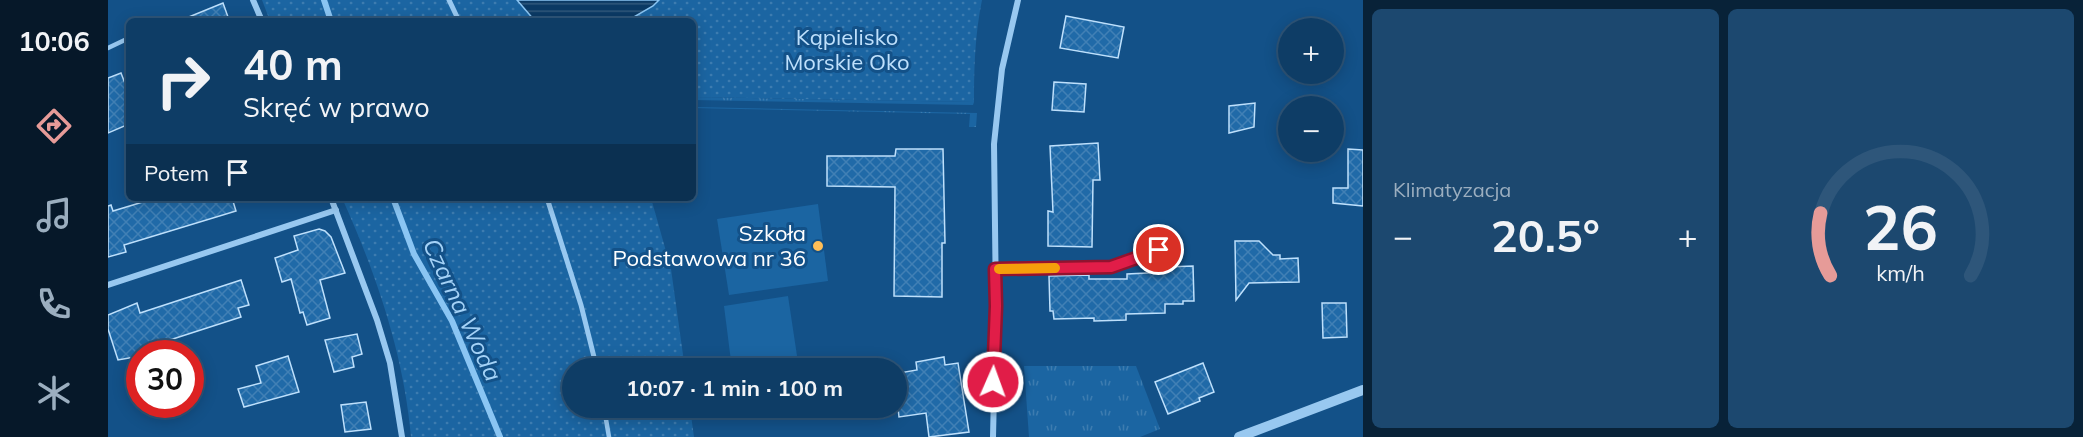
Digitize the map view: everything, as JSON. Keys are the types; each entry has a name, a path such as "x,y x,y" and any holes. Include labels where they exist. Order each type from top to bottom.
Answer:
{"street":[{"path":"253,0 261,18"},
{"path":"448,0 457,18"},
{"path":"993,437 996,306 994,144 1002,69 1018,0"},
{"path":"333,201 377,320 390,363 402,437"},
{"path":"548,201 581,305 594,358"},
{"path":"108,285 336,210"},
{"path":"1239,437 1363,390"}],"lane":[{"path":"108,48 126,39"},
{"path":"995,269 1111,267 1159,250"},
{"path":"606,418 609,437"}],"green space":[{"name":"Kąpielisko Morskie Oko","path":"262,0 982,0 975,51 974,102 696,97 696,18 269,18"},
{"path":"696,97 974,102 973,105 696,100"},
{"path":"696,107 977,113 976,127 969,127 970,114"},
{"path":"343,201 652,201 671,269 683,358 562,358 562,418 691,418 694,437 411,437 395,345 366,255"},
{"path":"818,204 828,281 729,295 717,219"},
{"path":"788,296 797,358 731,358 724,306"},
{"path":"1024,366 1136,366 1160,429 1140,437 1029,437"}],"shaded area":[{"path":"517,0 659,0 632,18 532,18"}],"building":[{"path":"223,3 228,17 226,18 186,18"},
{"path":"1066,16 1124,27 1118,58 1060,48"},
{"path":"121,73 126,86 126,125 108,133 108,78"},
{"path":"1054,82 1086,84 1084,112 1052,110"},
{"path":"1255,103 1254,127 1229,133 1229,106"},
{"path":"1098,143 1100,180 1093,180 1092,247 1048,246 1048,211 1053,212 1050,146"},
{"path":"896,149 943,149 945,243 942,243 942,297 894,296 895,187 827,186 827,156 895,156"},
{"path":"1348,149 1363,150 1363,206 1333,203 1333,188 1348,188"},
{"path":"146,201 233,201 236,211 124,245 126,252 108,257 108,206 111,205 113,211"},
{"path":"319,229 331,237 345,273 320,280 330,318 307,325 303,312 300,313 291,279 282,282 275,258 298,250 294,236"},
{"path":"1235,241 1259,241 1273,255 1280,255 1280,259 1298,258 1299,282 1249,283 1236,300"},
{"path":"1193,266 1194,301 1183,301 1183,304 1165,304 1165,313 1126,314 1126,320 1094,321 1094,318 1054,319 1053,311 1050,311 1049,276 1089,275 1089,279 1127,279 1127,274 1167,272 1166,267"},
{"path":"241,280 249,305 238,308 241,317 170,340 126,340 126,359 118,360 108,329 108,315 137,303 140,313"},
{"path":"1322,303 1346,303 1347,337 1323,338"},
{"path":"357,334 362,354 352,357 354,367 334,372 325,340"},
{"path":"288,356 299,392 244,407 238,389 261,383 256,366"},
{"path":"944,357 945,365 958,363 969,432 929,437 926,413 907,416 907,372 917,370 916,362"},
{"path":"1203,363 1214,392 1199,398 1200,401 1168,414 1155,382"},
{"path":"366,402 371,429 345,432 341,405"}],"waterway":[{"name":"Czarna Woda","path":"324,0 330,18"},
{"name":"Czarna Woda","path":"394,201 414,254 452,321 500,437"}],"slow traffic":[{"path":"999,269 1055,268"}],"place":[{"name":"Szkoła Podstawowa nr 36","path":"818,246"}],"route":[{"path":"993,382 995,269 1111,267 1159,250"}]}
